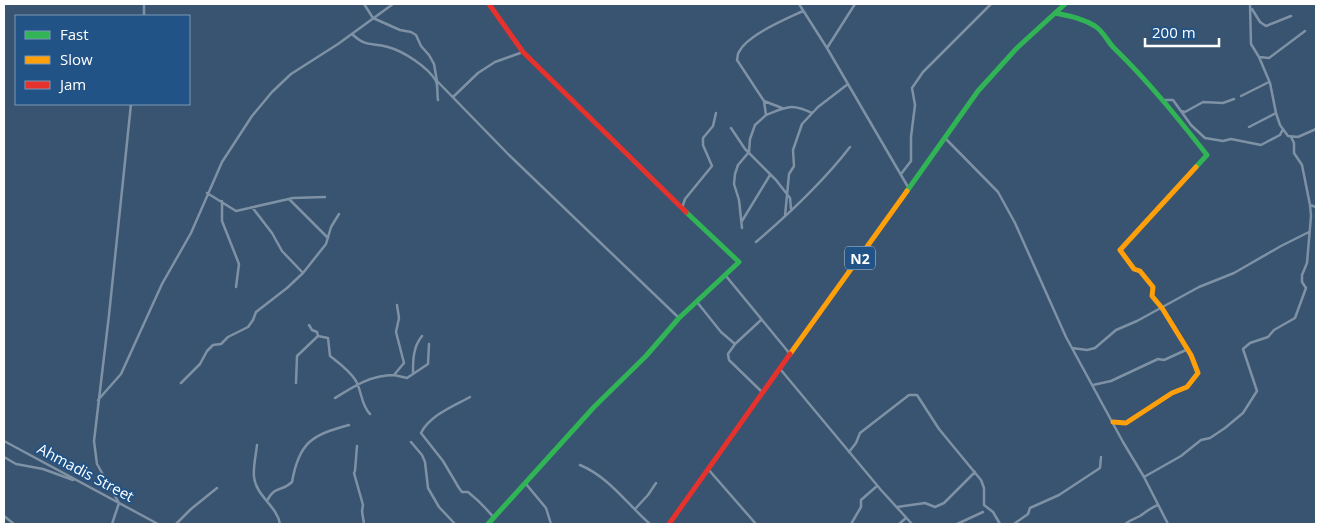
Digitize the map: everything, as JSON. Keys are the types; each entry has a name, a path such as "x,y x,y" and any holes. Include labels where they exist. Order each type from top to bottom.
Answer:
{"main road":[{"path":"488,524 582,420 646,356 679,318 739,262 523,52 489,4"},
{"name":"N2","path":"669,524 944,137 989,77 1017,48 1065,4"},
{"path":"1055,13 1081,18 1104,34 1112,46 1164,100 1207,155 1120,250 1134,269 1140,271 1153,287 1152,296 1162,308 1191,356 1198,373 1187,387 1172,393 1126,423 1113,422"}],"street":[{"path":"364,4 373,18 400,30 416,34 416,38 434,64 438,100"},
{"path":"98,400 121,374 162,284 191,233 207,193 233,143 252,116 272,92 291,74 394,4"},
{"path":"799,4 909,188"},
{"path":"827,48 855,4"},
{"path":"901,174 911,162 911,136 915,105 912,88 923,72 991,4"},
{"path":"1250,4 1251,44 1259,57 1269,82 1276,113 1283,130 1288,136 1298,138 1316,129"},
{"path":"1251,8 1260,22 1266,26 1291,16"},
{"path":"766,115 764,102 738,60 738,52 767,28 804,12"},
{"path":"1259,57 1269,58 1305,31"},
{"path":"352,34 361,43 386,46 406,54 423,67 509,155 679,318"},
{"path":"453,97 478,73 495,62 523,52"},
{"path":"1241,96 1269,82"},
{"path":"784,216 789,174 794,166 793,150 802,124 812,113 848,84"},
{"path":"1181,111 1185,112 1203,102 1223,103 1234,98"},
{"path":"1164,100 1173,100 1191,125 1204,138 1223,141 1231,139 1261,146 1280,135 1283,130"},
{"path":"764,102 782,108"},
{"path":"112,524 119,503 97,464 94,441 110,315 131,105"},
{"path":"742,228 734,174 748,152 755,125 766,115 782,108 797,106 812,113"},
{"path":"682,208 685,199 712,166 703,138 713,126 716,113"},
{"path":"1249,127 1276,113"},
{"path":"731,128 748,152 790,198 791,210"},
{"path":"944,137 998,192 1015,223 1072,348 1168,524"},
{"path":"1144,477 1167,462 1181,456 1200,440 1210,438 1243,413 1257,390 1243,349 1250,343 1268,337 1274,330 1295,318 1299,310 1306,288 1302,282 1302,275 1307,262 1311,216 1302,165 1294,153 1294,143 1291,137"},
{"path":"756,242 834,167 850,147"},
{"path":"741,223 770,175"},
{"path":"207,193 236,211 289,199 326,197"},
{"path":"289,199 328,238"},
{"path":"222,201 222,221 239,264 236,287"},
{"path":"1310,205 1316,207"},
{"path":"252,207 282,251 303,273"},
{"path":"181,383 200,364 207,351 213,345 221,344 228,337 248,327 254,320 256,312 303,273 326,244 331,227 339,214"},
{"path":"1072,348 1087,350 1095,348 1116,330 1162,308 1199,287 1234,273 1309,232"},
{"path":"726,276 790,355"},
{"path":"698,302 722,332 735,344"},
{"path":"394,375 404,363 396,332 399,318 397,305"},
{"path":"762,320 735,344 728,354 729,360 763,393"},
{"path":"308,325 317,332 318,336 328,338 330,356 342,365 356,381 364,409 370,414"},
{"path":"296,383 297,356 318,336"},
{"path":"413,373 414,354 422,336"},
{"path":"335,398 364,380 382,375 408,378 428,364 429,344"},
{"path":"1093,386 1111,381 1158,359 1164,360 1186,350"},
{"path":"780,368 895,507 912,524"},
{"path":"849,452 860,434 909,395 917,395 939,429 981,480 984,488 984,505 993,512 1000,524"},
{"path":"470,397 439,415 421,433 443,461 462,492 468,492 473,496 480,504 484,505 494,518"},
{"path":"267,501 271,493 290,485 298,456 305,447 318,435 349,425"},
{"name":"Ahmadis Street","path":"4,440 158,524"},
{"path":"411,442 425,462 428,488 439,507 455,524"},
{"path":"257,445 254,477 256,485 278,516 280,524"},
{"path":"357,446 356,470 354,473 363,505 364,524"},
{"path":"4,457 16,464 43,469 60,477 79,482"},
{"path":"1014,524 1028,514 1030,508 1059,495 1100,468 1101,457"},
{"path":"580,465 606,481 650,524"},
{"path":"708,469 756,524"},
{"path":"895,507 902,508 914,503 924,502 935,507 944,503 975,472"},
{"path":"635,509 656,483"},
{"path":"526,484 546,508 551,524"},
{"path":"851,524 861,507 861,500 878,486"},
{"path":"176,524 217,488"},
{"path":"1125,524 1138,517 1148,508 1158,505"},
{"path":"957,524 983,512"},
{"path":"4,516 14,524"},
{"path":"899,524 906,518"}],"traffic: fast":[{"path":"907,191 978,91 1017,48 1065,4"},
{"path":"1055,13 1085,21 1101,31 1162,100 1207,155 1196,167"},
{"path":"488,524 594,407 646,356 679,318 739,262 686,212"}],"traffic: slow":[{"path":"1113,422 1126,423 1172,393 1187,387 1198,373 1191,355 1162,308 1152,296 1153,287 1140,271 1134,269 1120,250 1196,167"},
{"path":"790,354 907,191"}],"traffic: jam":[{"path":"489,4 523,52 686,212"},
{"path":"669,524 790,354"}]}
